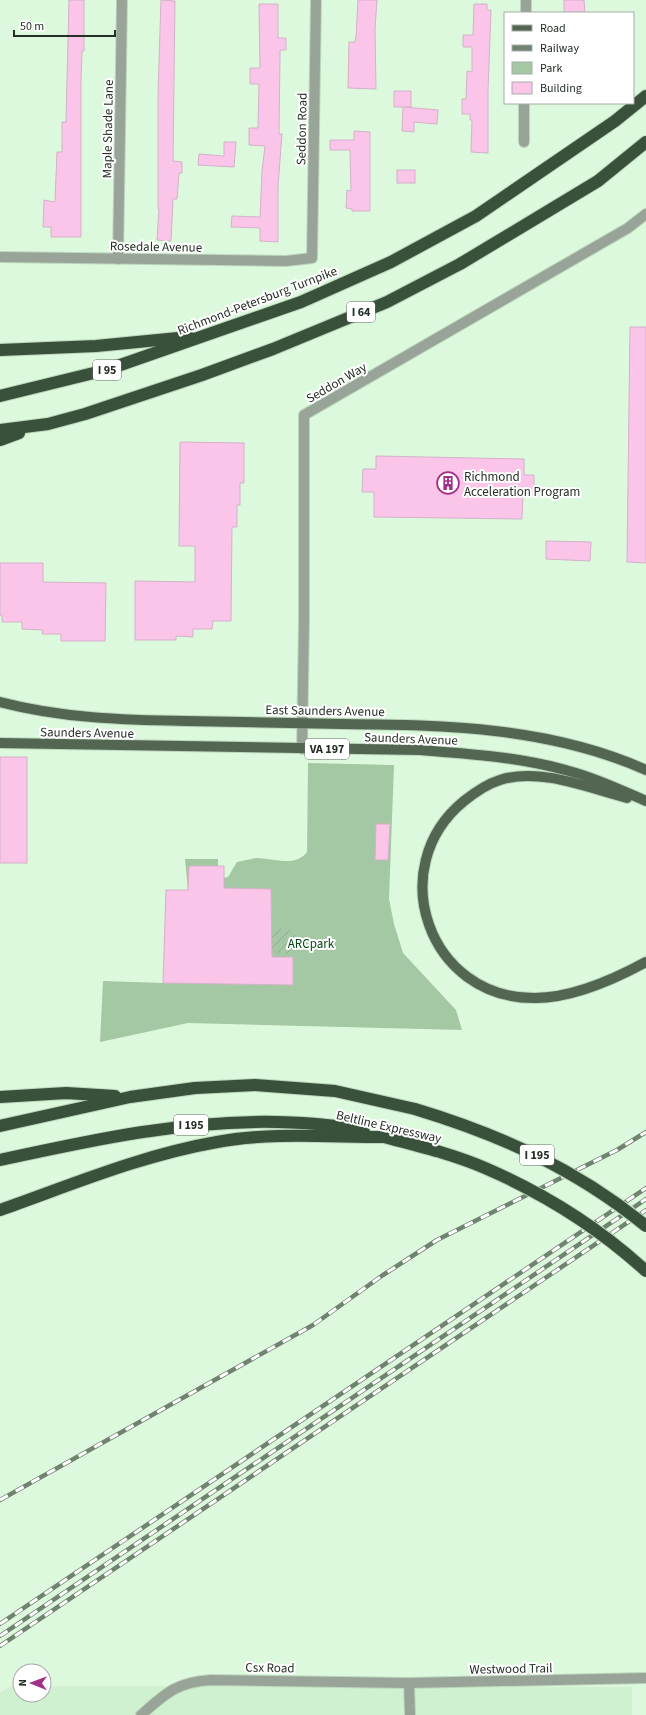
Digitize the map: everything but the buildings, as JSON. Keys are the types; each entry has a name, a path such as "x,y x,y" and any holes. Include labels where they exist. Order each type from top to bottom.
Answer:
{"highway":[{"name":"Richmond-Petersburg Turnpike","path":"0,396 106,370 301,302 391,262 469,219 615,121 646,96"},
{"name":"I 64","path":"0,440 48,424 85,414 202,375 273,349 387,302 460,264 598,181 646,142"},
{"name":"I 64","path":"0,350 96,346 210,334"},
{"path":"0,430 48,424"},
{"name":"Beltline Expressway","path":"0,1126 130,1097 195,1088 255,1085 335,1091 415,1109 465,1124 533,1153 596,1190 646,1226"},
{"path":"0,1097 66,1093 130,1097"},
{"name":"Beltline Expressway","path":"0,1160 168,1127 236,1121 308,1123 355,1129 438,1151 492,1172 585,1223 646,1271"},
{"path":"0,1210 151,1157 218,1141 277,1136 384,1137"}],"main road":[{"name":"East Saunders Avenue","path":"0,702 54,712 122,720 420,725 494,730 567,744 646,770"},
{"name":"Saunders Avenue","path":"0,743 420,750 490,755 519,759 570,771 616,787 646,802"},
{"path":"646,802 547,777 523,777 500,780 472,794 448,815 438,829 429,848 424,869 423,890 425,913 431,933 440,950 450,963 467,977 486,988 503,994 520,997 552,997 604,982 646,962"}],"street":[{"name":"Maple Shade Lane","path":"118,259 122,0"},
{"name":"Seddon Road","path":"312,258 316,0"},
{"path":"526,0 526,12"},
{"path":"524,104 524,142"},
{"name":"Seddon Way","path":"302,748 304,415 628,228 646,214"},
{"name":"Rosedale Avenue","path":"0,257 286,261 312,258"},
{"name":"Westwood Trail","path":"409,1683 646,1678"},
{"name":"Csx Road","path":"142,1715 160,1698 174,1688 199,1681 341,1681 409,1683"},
{"path":"409,1683 410,1715"}],"shaded area":[{"path":"12,1686 12,1703 52,1703 52,1686 632,1687 632,1715 0,1715 0,1692"}],"green space":[{"name":"ARCpark","path":"308,763 394,765 389,899 394,924 403,953 456,1010 462,1030 188,1023 100,1042 103,981 163,983 166,890 188,890 185,859 218,859 218,879 228,877 237,862 256,858 290,861 302,857 307,852"},
{"path":"271,928 290,929 294,935 298,935 298,947 294,947 293,950 290,950 290,953 272,953"}],"railway":[{"path":"0,1500 313,1325 383,1275 437,1240 617,1150 646,1132"},
{"path":"0,1624 646,1188"},
{"path":"0,1636 646,1199"},
{"path":"0,1646 646,1210"}],"place":[{"name":"Richmond Acceleration Program","path":"448,483"}]}
